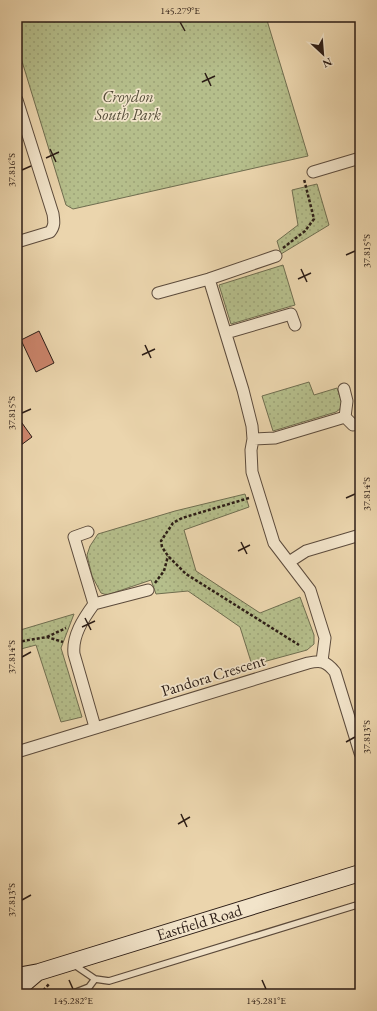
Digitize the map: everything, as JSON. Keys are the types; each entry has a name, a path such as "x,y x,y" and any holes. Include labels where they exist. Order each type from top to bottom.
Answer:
{"main road":[{"name":"Eastfield Road","path":"17,976 38,972 360,873"},
{"name":"Eastfield Road","path":"17,990 38,972"}],"street":[{"path":"17,100 53,214 54,226 50,232 17,242"},
{"path":"308,173 360,158"},
{"path":"158,293 209,279 276,256"},
{"path":"209,279 243,390 252,426 253,439 251,450 251,467 258,494 274,542 310,590 325,638 322,661 329,665 335,672 360,753"},
{"path":"226,333 291,314 294,325"},
{"path":"344,389 348,401 344,416"},
{"path":"253,439 275,438 344,416"},
{"path":"344,416 353,425"},
{"path":"88,532 74,537 94,604"},
{"path":"289,562 306,552 360,535"},
{"path":"95,728 73,646 83,620 94,604 150,591"},
{"name":"Pandora Crescent","path":"17,752 308,663 322,661"}],"lane":[{"path":"70,962 95,979 109,981 360,904"},
{"path":"71,994 89,987 95,979"}],"path":[{"path":"276,256 305,230 314,219 308,173"},
{"path":"258,494 182,518 173,524 161,541 162,547 168,556 186,574 299,645"},
{"path":"150,591 160,577 168,556"},
{"path":"17,642 47,637 73,646"},
{"path":"40,994 51,982"}],"green space":[{"name":"Croydon South Park","path":"17,17 266,17 308,156 73,209 66,205 17,45"},
{"path":"317,184 329,225 281,254 277,241 298,225 292,190"},
{"path":"283,265 295,305 231,324 219,285"},
{"path":"309,382 314,395 337,388 342,403 340,409 336,412 273,431 262,396"},
{"path":"245,494 249,507 184,530 196,571 260,613 300,597 314,635 314,644 307,650 252,665 240,627 188,591 156,594 151,580 107,595 101,593 92,576 87,555 90,546 98,534 175,511"},
{"path":"74,614 61,648 82,717 61,722 36,645 17,650 17,631"}],"building":[{"path":"39,331 54,363 36,372 21,340"},
{"path":"17,416 32,437 17,448"}]}
